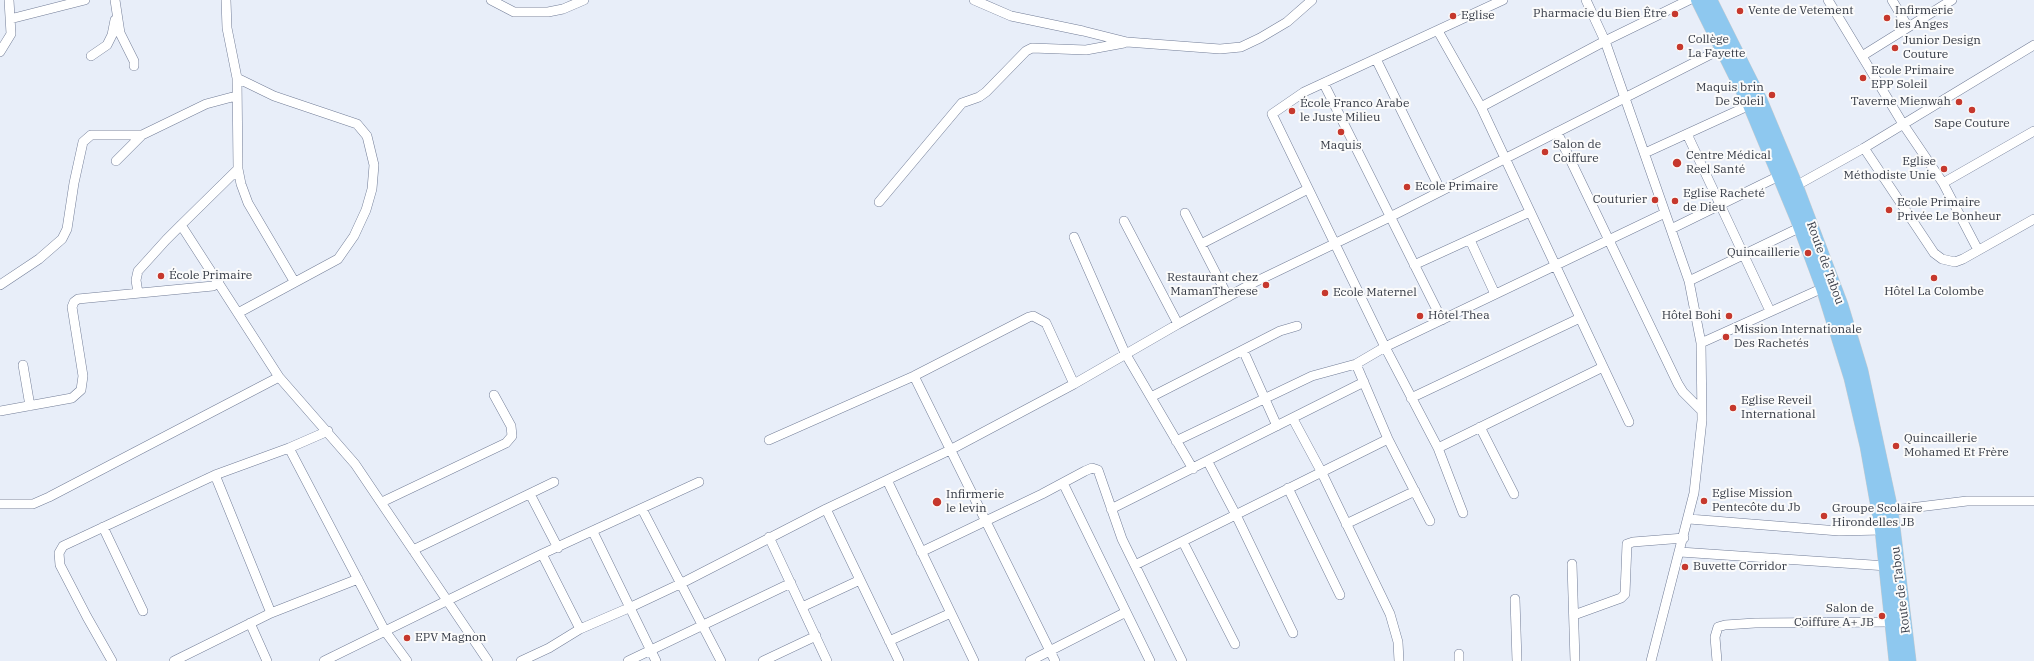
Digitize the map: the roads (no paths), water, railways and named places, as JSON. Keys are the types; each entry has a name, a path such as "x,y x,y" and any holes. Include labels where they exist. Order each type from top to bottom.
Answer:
{"main road":[{"name":"Route de Tabou","path":"1698,0 1750,105 1779,176 1791,189 1801,227 1823,288 1851,378 1867,446 1885,511 1882,530 1896,661"},
{"name":"Route de Tabou","path":"1710,0 1760,100 1791,189 1841,305 1861,371 1909,661"}],"street":[{"path":"0,52 11,34 9,0"},
{"path":"10,19 85,0"},
{"path":"115,0 116,17 120,33 134,61 134,66"},
{"path":"226,0 227,28 237,78 238,168 241,184 248,203 294,282"},
{"path":"491,0 514,12 548,12 563,9 584,0"},
{"path":"974,0 1011,16 1083,30 1127,42 1220,49 1241,47 1287,22 1312,0"},
{"path":"1463,513 1438,448 1385,347 1272,114 1304,92 1503,0"},
{"path":"1586,0 1605,41 1626,98 1689,281 1701,343 1702,420 1694,493 1689,519 1651,661"},
{"path":"1481,107 1605,41 1688,0"},
{"path":"1828,0 1903,124 1943,183 1978,250"},
{"path":"1892,0 1908,27"},
{"path":"1862,56 1952,0"},
{"path":"91,56 107,45 112,35 116,17"},
{"path":"1438,31 1481,107 1629,422"},
{"path":"879,202 962,103 979,97 986,92 1026,51 1032,48 1086,50 1127,42"},
{"path":"1791,189 1864,148 2034,45"},
{"path":"522,661 549,648 580,629 682,583 826,509 950,450 1074,384 1125,353 1228,297 1334,243 1390,217 1723,48"},
{"path":"1376,59 1441,191"},
{"path":"237,78 274,96 357,124 367,136 374,165 372,188 366,210 354,236 338,259 238,313"},
{"path":"1324,84 1442,320"},
{"path":"116,161 142,134 206,104 236,96"},
{"path":"1645,153 1750,105"},
{"path":"1943,183 2034,131"},
{"path":"1557,132 1678,384 1683,392 1701,410"},
{"path":"0,285 39,259 62,239 67,229 74,183 84,142 91,135 142,134"},
{"path":"1687,134 1770,311"},
{"path":"1864,148 1934,253 1942,259 1955,262 2034,220"},
{"path":"138,293 136,280 138,271 160,245 182,226 238,168"},
{"path":"1671,229 1720,203 1779,176"},
{"path":"1201,244 1308,190"},
{"path":"1414,265 1530,212"},
{"path":"1176,441 1312,376 1356,364 1385,347 1610,240 1665,212"},
{"path":"1185,213 1228,297"},
{"path":"1124,221 1178,324"},
{"path":"182,226 279,377 328,431 355,464 488,661"},
{"path":"1689,281 1801,227"},
{"path":"1074,237 1125,353 1193,469"},
{"path":"1470,240 1495,294"},
{"path":"0,411 72,398 81,390 83,376 72,307 74,302 78,299 213,286 219,282"},
{"path":"1701,343 1823,288"},
{"path":"769,440 914,376 1033,316 1046,323 1074,384"},
{"path":"1412,398 1580,318"},
{"path":"1151,398 1285,328 1296,326"},
{"path":"1243,350 1278,426"},
{"path":"1356,364 1388,439 1430,521"},
{"path":"23,365 30,406"},
{"path":"1438,448 1603,367"},
{"path":"914,376 1055,661"},
{"path":"0,504 33,504 49,497 279,377"},
{"path":"1111,509 1208,462 1364,382"},
{"path":"382,502 506,442 512,436 511,426 494,395"},
{"path":"1292,419 1321,471 1390,614 1398,642 1399,661"},
{"path":"1480,427 1514,494"},
{"path":"112,661 60,565 59,553 63,546 215,475 289,448 328,431"},
{"path":"1135,565 1321,471 1388,439"},
{"path":"289,448 385,631 407,661"},
{"path":"1208,462 1236,515 1293,633"},
{"path":"921,552 1092,468 1098,470 1122,539 1182,661"},
{"path":"215,475 270,614"},
{"path":"887,480 974,661"},
{"path":"413,550 554,482"},
{"path":"324,661 542,554 642,510 699,482"},
{"path":"1063,483 1150,661"},
{"path":"1288,488 1340,595"},
{"path":"1346,524 1415,491"},
{"path":"530,494 558,548"},
{"path":"1885,511 1967,501 2034,501"},
{"path":"826,509 899,661"},
{"path":"642,510 682,583 721,661"},
{"path":"1689,519 1839,531 1882,530"},
{"path":"103,527 143,611"},
{"path":"593,532 652,649 656,661"},
{"path":"769,538 827,661"},
{"path":"1574,615 1621,598 1625,594 1627,544 1633,542 1684,538"},
{"path":"1183,542 1236,644"},
{"path":"1680,552 1887,566"},
{"path":"542,554 580,629"},
{"path":"1572,564 1575,661"},
{"path":"174,661 270,614 358,579"},
{"path":"802,607 860,580"},
{"path":"628,661 702,624 791,583"},
{"path":"1515,600 1517,661"},
{"path":"1030,661 1126,612"},
{"path":"889,641 951,613"},
{"path":"1716,661 1715,637 1718,627 1725,625 1755,623 1893,622"},
{"path":"250,623 267,661"},
{"path":"763,661 816,636"}],"place":[{"name":"Vente de Vetement","path":"1740,11"},
{"name":"Pharmacie du Bien Être","path":"1675,14"},
{"name":"Eglise","path":"1453,16"},
{"name":"Infirmerie les Anges","path":"1887,18"},
{"name":"Collège La Fayette","path":"1680,47"},
{"name":"Junior Design Couture","path":"1895,48"},
{"name":"Ecole Primaire EPP Soleil","path":"1863,78"},
{"name":"Maquis brin De Soleil","path":"1772,95"},
{"name":"Taverne Mienwah","path":"1959,102"},
{"name":"Sape Couture","path":"1972,110"},
{"name":"École Franco Arabe le Juste Milieu","path":"1292,111"},
{"name":"Maquis","path":"1341,132"},
{"name":"Salon de Coiffure","path":"1545,152"},
{"name":"Centre Médical Reel Santé","path":"1677,163"},
{"name":"Eglise Méthodiste Unie","path":"1944,169"},
{"name":"Ecole Primaire","path":"1407,187"},
{"name":"Couturier","path":"1655,200"},
{"name":"Eglise Racheté de Dieu","path":"1675,201"},
{"name":"Ecole Primaire Privée Le Bonheur","path":"1889,210"},
{"name":"Quincaillerie","path":"1808,253"},
{"name":"École Primaire","path":"161,276"},
{"name":"Hôtel La Colombe","path":"1934,278"},
{"name":"Restaurant chez MamanTherese","path":"1266,285"},
{"name":"Ecole Maternel","path":"1325,293"},
{"name":"Hôtel Thea","path":"1420,316"},
{"name":"Hôtel Bohi","path":"1729,316"},
{"name":"Mission Internationale Des Rachetés","path":"1726,337"},
{"name":"Eglise Reveil International","path":"1733,408"},
{"name":"Quincaillerie Mohamed Et Frère","path":"1896,446"},
{"name":"Eglise Mission Pentecôte du Jb","path":"1704,501"},
{"name":"Infirmerie le levin","path":"937,502"},
{"name":"Groupe Scolaire Hirondelles JB","path":"1824,516"},
{"name":"Buvette Corridor","path":"1685,567"},
{"name":"Salon de Coiffure A+ JB","path":"1882,616"},
{"name":"EPV Magnon","path":"407,638"}]}
